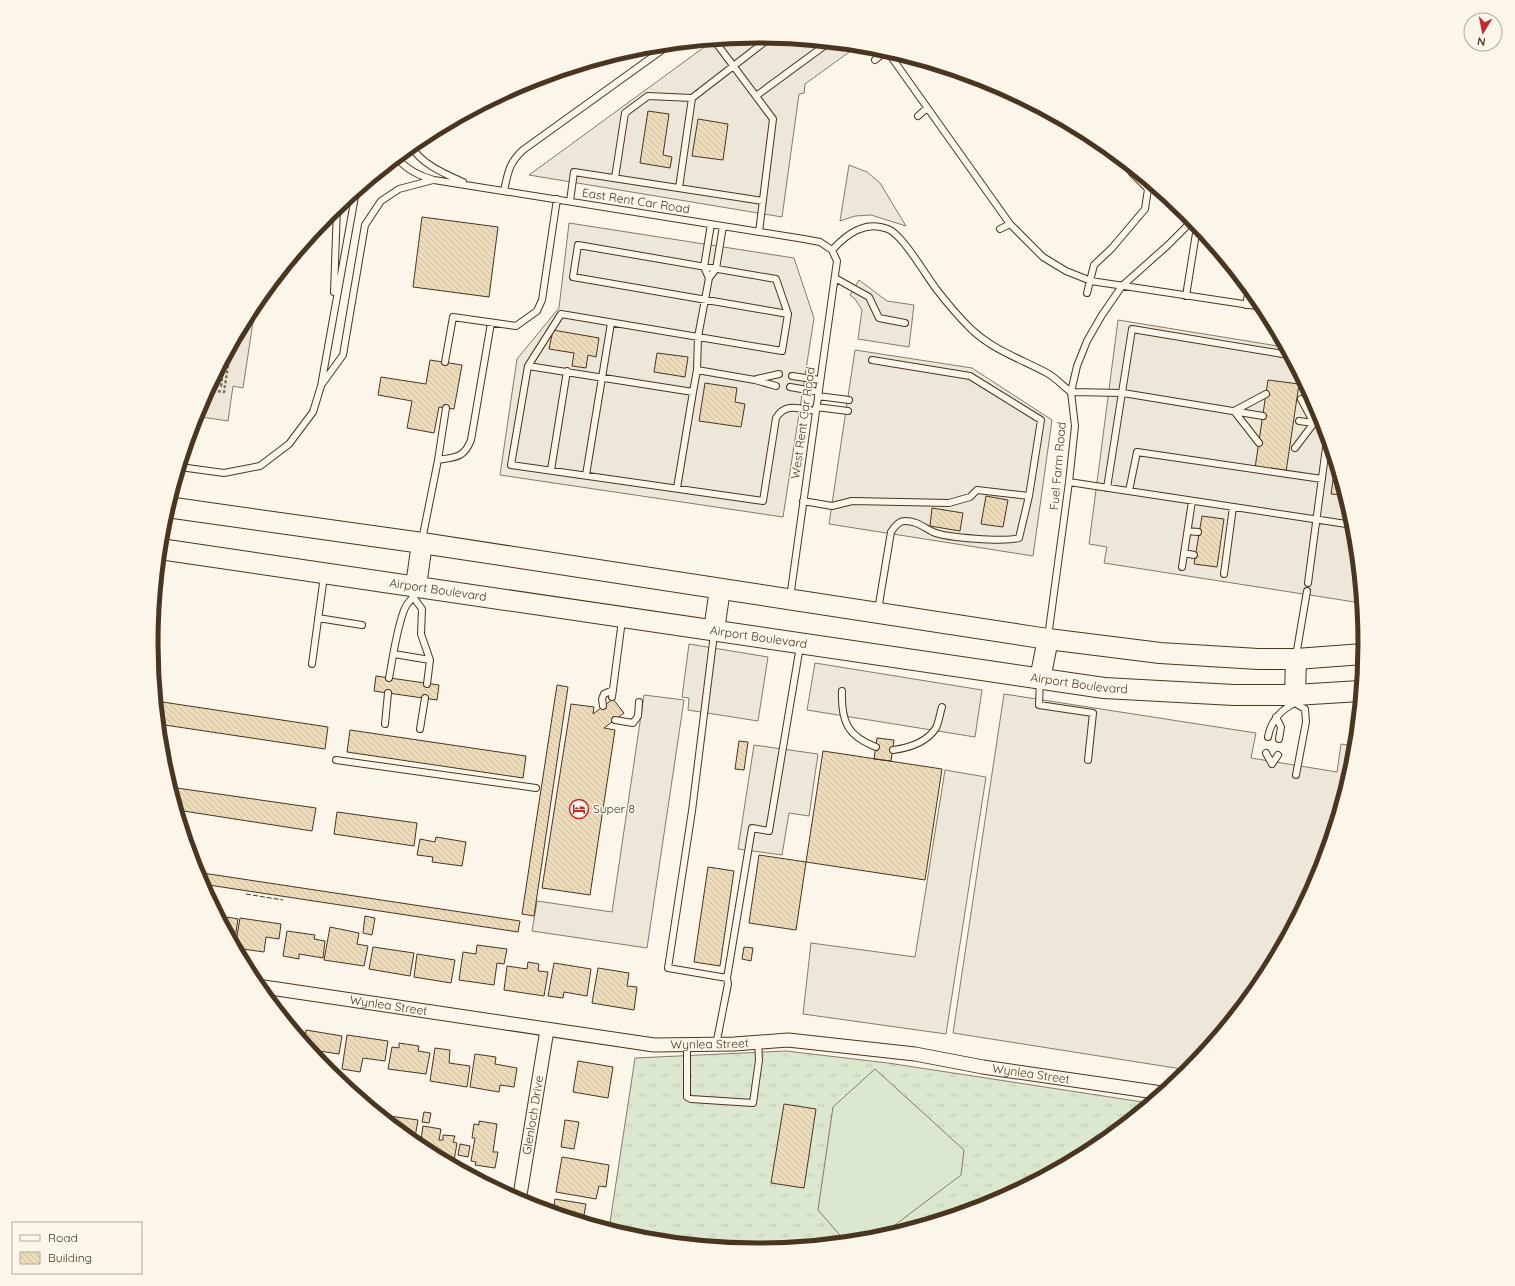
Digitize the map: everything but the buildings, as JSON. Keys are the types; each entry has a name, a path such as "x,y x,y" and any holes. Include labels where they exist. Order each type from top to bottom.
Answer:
{"main road":[{"path":"173,508 422,543 878,614 1048,639 1160,653 1258,659 1296,659 1357,654"},
{"path":"415,592 422,543"},
{"name":"Airport Boulevard","path":"165,550 325,573 415,592 622,617 800,642 1104,688 1295,699 1355,692"},
{"path":"714,630 720,589"},
{"path":"1040,679 1048,639"},
{"path":"1295,699 1296,659"}],"street":[{"name":"Wynlea Street","path":"267,988 654,1045 716,1045 788,1040 915,1054 983,1067 1155,1092"},
{"name":"Glenloch Drive","path":"520,1194 547,1030"}],"lane":[{"path":"615,178 625,113 648,96 692,98 763,43"},
{"path":"717,44 773,119 759,232"},
{"path":"756,96 823,47"},
{"path":"504,191 508,170 512,159 660,51"},
{"path":"875,60 880,56"},
{"path":"891,58 1010,224 1043,257 1066,270 1091,281 1253,306"},
{"path":"679,188 692,98"},
{"path":"918,116 927,108"},
{"path":"415,150 424,160 438,170 468,185"},
{"path":"400,161 418,175 434,180"},
{"path":"570,201 574,172 763,201"},
{"path":"321,386 344,355 365,225 381,201 399,189 434,180"},
{"name":"East Rent Car Road","path":"434,180 820,242 832,250"},
{"path":"1087,293 1094,265 1127,232 1145,209 1148,189 1141,182"},
{"path":"184,468 224,473 260,466 289,444 313,412 321,386 355,199"},
{"path":"445,362 453,317 516,326 537,311 542,300 557,199"},
{"path":"335,228 336,216"},
{"path":"334,218 334,310"},
{"path":"709,278 704,267 710,224"},
{"path":"1000,229 1010,224"},
{"name":"Fuel Farm Road","path":"1048,639 1075,426 1071,392 1077,366 1087,341 1102,315 1122,286 1168,246 1188,225"},
{"path":"677,488 697,370 698,337 709,278 716,269 723,226"},
{"path":"832,250 842,239 854,231 865,227 876,226 888,229 898,236 937,291 972,330 1002,352 1048,374 1071,392 1123,394 1263,416"},
{"path":"1186,296 1196,233"},
{"path":"788,314 573,276 578,245 776,279 788,314 782,351 561,314 528,366 511,465 762,501 776,418 780,411 787,407 848,411"},
{"name":"West Rent Car Road","path":"789,600 835,278 837,261 832,250"},
{"path":"835,278 869,297 879,318 905,323"},
{"path":"1246,305 1247,298"},
{"path":"438,460 457,457 467,451 471,440 491,323"},
{"path":"586,475 611,323"},
{"path":"1107,488 1123,394 1132,329 1283,354"},
{"path":"872,360 970,376 1041,420 1029,496 1022,533 1019,538 1010,541 971,538 933,532 919,523 903,521 895,526 891,532 878,614"},
{"path":"528,366 693,392"},
{"path":"697,370 756,380 776,386"},
{"path":"551,470 567,371"},
{"path":"756,380 778,374"},
{"path":"792,376 820,380"},
{"path":"790,387 849,400"},
{"path":"1234,411 1266,394"},
{"path":"1301,400 1314,423"},
{"path":"422,543 438,460 446,408"},
{"path":"1234,411 1259,443"},
{"path":"1299,421 1314,423"},
{"path":"1295,448 1314,423"},
{"path":"1308,583 1326,449"},
{"path":"1129,491 1137,452 1322,479"},
{"path":"1069,482 1346,524"},
{"path":"803,501 832,506 852,501 949,503 970,497 977,490 1029,496"},
{"path":"1182,567 1192,501"},
{"path":"1224,574 1223,559 1226,536 1233,507"},
{"path":"1188,531 1198,532"},
{"path":"1184,553 1194,555"},
{"path":"312,664 325,573"},
{"path":"1296,659 1307,591"},
{"path":"389,678 406,606 415,592"},
{"path":"415,592 422,608 421,634 430,660 427,684"},
{"path":"612,697 622,617"},
{"path":"318,618 362,625"},
{"path":"714,630 692,811 668,968 727,978"},
{"path":"716,1045 728,984 727,978 752,828 769,832 800,642"},
{"path":"394,654 430,660"},
{"path":"1040,679 1039,705 1093,713 1088,760"},
{"path":"603,706 602,699 604,694 613,690"},
{"path":"842,691 842,709 845,722 853,734 864,742 876,747"},
{"path":"385,724 388,693"},
{"path":"420,729 425,698"},
{"path":"1268,737 1270,725 1285,707 1295,699 1305,710 1306,722 1296,775"},
{"path":"615,720 633,723 638,716 639,702"},
{"path":"892,750 906,749 921,742 935,728 942,706"},
{"path":"1276,717 1281,727 1279,739"},
{"path":"1266,753 1272,764 1278,755"},
{"path":"336,760 536,788"},
{"path":"687,1046 688,1097 691,1099 753,1103 759,1060 758,1042"}],"path":[{"path":"213,391 224,392 229,360"},
{"path":"216,385 220,386 223,371"}],"green space":[{"path":"786,1051 888,1063 1143,1102 1091,1142 1057,1163 1023,1181 950,1211 913,1223 836,1238 797,1242 718,1242 679,1238 610,1225 635,1058"},
{"path":"875,1069 964,1150 961,1175 892,1228 842,1237 818,1210 833,1107"}],"shaded area":[{"path":"758,43 797,44 851,51 805,84 804,93 799,94 782,217 529,175 707,45"},
{"path":"849,165 867,172 880,183 906,226 871,215 855,216 840,221"},
{"path":"569,223 794,258 814,318 783,517 500,475 517,359 559,308"},
{"path":"859,280 887,301 914,305 909,347 858,339 862,310 855,299 850,295"},
{"path":"253,319 243,388 233,386 228,421 201,417 219,378"},
{"path":"1118,320 1279,346 1296,378 1312,413 1326,450 1346,526 1356,602 1104,563 1107,547 1089,544"},
{"path":"855,350 972,368 1052,420 1033,556 829,524"},
{"path":"689,644 768,657 758,721 688,710 689,698 682,697"},
{"path":"815,663 982,690 975,737 807,710"},
{"path":"1004,694 1256,733 1251,758 1337,772 1341,744 1348,745 1337,798 1326,836 1312,873 1296,908 1277,943 1234,1008 1209,1039 1180,1069 953,1033"},
{"path":"644,695 684,700 647,948 532,931 537,901 612,912"},
{"path":"754,745 818,754 809,816 789,813 782,855 738,849"},
{"path":"945,770 986,777 946,1034 803,1014 811,943 915,957"}],"fence":[{"path":"246,894 283,900"}],"place":[{"name":"Super 8","path":"579,809"}]}
